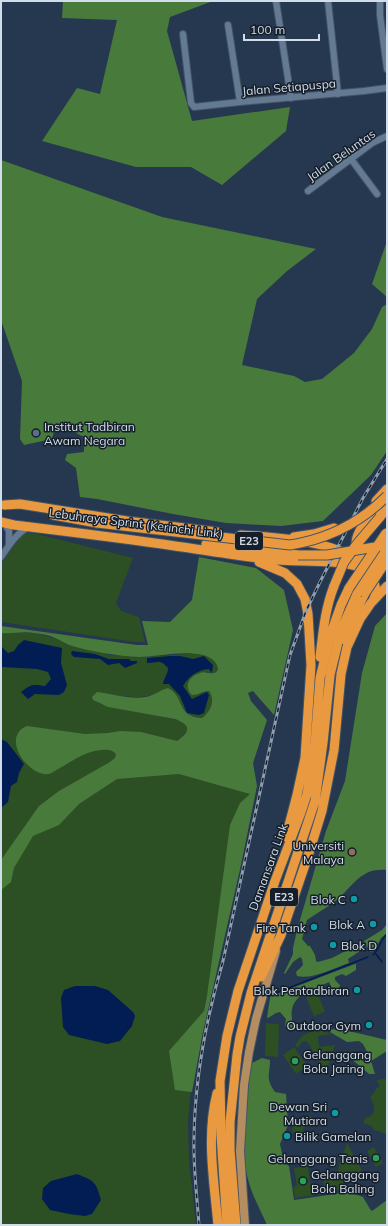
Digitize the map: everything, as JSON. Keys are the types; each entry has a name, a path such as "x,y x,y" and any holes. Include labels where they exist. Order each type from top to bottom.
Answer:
{"highway":[{"path":"280,539 314,534 332,529 349,521 365,510 378,500 387,489"},
{"path":"387,496 360,529 356,539 356,548 360,557 366,561 387,565"},
{"name":"Lebuhraya Sprint (Kerinchi Link)","path":"2,520 95,526 290,545 307,543 341,530 375,508 387,496"},
{"path":"3,505 20,504 127,521 235,535 303,541 347,554 368,570 375,584 376,593 360,619 347,647 341,674 332,760 322,811 281,934 263,974 251,993"},
{"name":"Lebuhraya Sprint (Kerinchi Link)","path":"3,505 95,526 265,552 298,555 327,555 387,545"},
{"path":"320,678 320,657 325,617 334,586 344,562 387,508"},
{"path":"2,520 31,527 242,556 297,562 325,562 351,565 387,574"},
{"name":"Damansara Link","path":"228,1224 230,1122 237,1055 243,1023 251,993 315,801 324,743 330,675 340,630 386,532"},
{"path":"297,562 306,559 310,555 309,547 303,541"},
{"name":"Damansara Link","path":"228,1224 221,1136 220,1081 227,1036 238,991 275,881 307,794 315,744 320,678 331,633 341,605 357,592 387,548"},
{"path":"242,556 285,573 297,584 305,599 308,614 311,665 305,758 275,881"},
{"path":"315,801 321,785 327,758 339,663 352,619 357,592 387,560"},
{"path":"371,603 387,586"},
{"path":"331,731 332,760"}],"main road":[{"path":"245,1225 240,1143 241,1113 249,1052 256,1020 281,934"}],"street":[{"path":"276,1 291,98"},
{"path":"328,1 338,94"},
{"path":"380,1 380,15 387,69"},
{"path":"228,24 240,102"},
{"name":"Jalan Setiapuspa","path":"183,34 191,104 194,107 387,88"},
{"name":"Jalan Beluntas","path":"308,192 372,143 387,136"},
{"path":"351,159 377,194"},
{"path":"2,520 9,531 8,547"},
{"path":"1,557 21,532 31,527"}],"green space":[{"path":"63,1 213,1 170,17 167,31 192,121 290,107 286,131 222,185 191,167 136,167 42,141 77,88 100,94 117,20 62,18"},
{"path":"1,160 162,217 316,249 287,271 257,299 242,365 294,376 305,382 322,379 354,353 372,329 382,307 387,304 387,451 371,475 323,521 281,526 226,523 80,497 76,468 65,460 67,454 84,452 84,437 56,423 52,439 24,445 20,439 22,381 1,320"},
{"path":"387,241 387,297 372,284"},
{"path":"33,533 133,558 116,603 121,611 139,617 145,642 135,642 1,622 1,564 23,534"},
{"path":"199,557 256,568 284,590 293,630 274,715 253,691 248,693 251,701 267,720 253,763 257,786 241,865 203,1032 192,1092 175,1090 169,1051 204,1011 230,825 240,803 250,794 179,774 117,779 79,804 59,825 33,836 14,868 11,882 1,890 1,860 39,806 59,791 110,762 115,758 116,754 108,750 91,752 80,756 49,774 41,773 26,763 20,755 16,739 19,731 27,726 85,734 120,731 141,732 177,741 186,732 187,727 185,724 175,719 108,707 93,700 92,697 97,692 140,698 168,688 177,696 184,710 188,714 194,717 202,718 210,709 212,702 211,695 209,691 192,695 188,689 188,682 196,674 202,672 214,673 218,669 214,661 207,656 197,654 185,653 140,657 113,655 86,650 69,645 53,637 30,632 1,633 1,626 137,645 148,645 142,621 170,622 192,600"},
{"path":"387,613 387,870 377,870 363,875 333,903 307,920 302,939 308,946 310,946 315,955 316,961 318,962 332,958 357,945 360,947 360,951 348,959 349,963 323,973 303,977 297,976 296,972 303,965 300,957 293,962 285,974 284,973 293,954 297,930 326,831 345,781 362,673 375,626"},
{"path":"1,633 35,633 54,638 67,644 110,655 146,657 198,653 210,657 215,661 218,669 213,673 206,672 200,694 209,691 212,702 210,709 202,718 190,716 165,689 148,696 140,697 97,692 98,703 175,719 185,724 188,729 177,742 250,794 204,1011 196,1028 188,1122 189,1160 196,1225 1,1225"},
{"path":"387,924 387,933 381,938 373,952 370,952 364,941 382,930"},
{"path":"355,964 356,970 346,976 342,974 335,977 335,980 340,985 338,992 333,991 329,982 301,995 297,999 292,1010 293,1030 290,1030 285,1026 286,1019 280,1012 268,1018 267,1017 271,996"},
{"path":"317,992 325,1012 314,1016 306,997"},
{"path":"266,1023 279,1024 278,1057 265,1056"},
{"path":"316,1029 332,1034 318,1036 319,1047 335,1045 325,1075 306,1041 302,1042 298,1048 295,1045 302,1036"},
{"path":"330,1029 353,1032 387,1040 387,1051 371,1061 375,1074 369,1074 348,1056 351,1052 368,1059 370,1057 363,1044 359,1041 347,1042 330,1032"},
{"name":"Gelanggang Bola Jaring","path":"294,1047 307,1066 296,1074 283,1055"},
{"path":"262,1058 270,1060 269,1080 275,1092 286,1094 288,1125 280,1144 284,1163 289,1166 294,1200 349,1192 363,1197 372,1211 387,1200 387,1225 267,1225 249,1183 244,1154 245,1108 250,1064"},
{"path":"380,1079 385,1079 387,1081 387,1134 374,1130 372,1126 363,1123 365,1118 369,1117 374,1112 374,1105 370,1097 380,1086 377,1081"},
{"path":"311,1116 312,1118 310,1125 302,1129 306,1136 302,1139 297,1131 292,1133 293,1120"},
{"path":"347,1143 365,1176 358,1181 351,1177 335,1178"},
{"name":"Gelanggang Tenis","path":"374,1147 383,1163 376,1167 367,1151"},
{"name":"Gelanggang Bola Baling","path":"308,1166 310,1184 313,1183 315,1195 295,1198 293,1187 297,1186 294,1168"},
{"path":"344,1179 344,1190 324,1191 323,1180"}],"water":[{"path":"24,640 62,648 61,663 67,685 64,692 59,695 35,694 28,699 21,692 32,685 45,686 51,679 48,672 37,669 1,667 1,646 8,653 14,651"},
{"path":"72,651 95,654 109,659 129,659 131,661 137,661 137,663 125,668 119,663 108,665 100,659 74,657 71,654"},
{"path":"180,656 193,659 204,656 213,665 212,672 209,669 197,672 188,679 183,686 192,699 207,692 209,695 204,713 199,715 187,713 180,696 169,684 163,684 168,668 160,662 147,663 147,658"},
{"path":"1,739 7,742 24,764 19,773 17,782 11,786 8,802 1,808"},
{"path":"75,986 95,986 108,990 133,1012 135,1016 132,1026 120,1041 107,1044 69,1035 63,1027 61,998 64,990"},
{"path":"77,1174 88,1178 98,1189 101,1200 92,1214 85,1216 50,1210 42,1199 43,1188 51,1181"}],"waterway":[{"path":"373,955 387,934"},
{"path":"376,954 382,962"},
{"path":"268,996 368,957"}],"railway":[{"path":"199,1225 194,1137 202,1048 211,1005 223,961 290,655 306,611 320,582 363,498 387,459"}],"place":[{"name":"Institut Tadbiran Awam Negara","path":"36,433"},
{"name":"Universiti Malaya","path":"352,852"},
{"name":"Blok C","path":"354,899"},
{"name":"Blok A","path":"373,924"},
{"name":"Fire Tank","path":"314,927"},
{"name":"Blok D","path":"333,945"},
{"name":"Blok Pentadbiran","path":"357,990"},
{"name":"Outdoor Gym","path":"369,1025"},
{"name":"Gelanggang Bola Jaring","path":"295,1061"},
{"name":"Dewan Sri Mutiara","path":"335,1113"},
{"name":"Bilik Gamelan","path":"287,1136"},
{"name":"Gelanggang Tenis","path":"376,1158"},
{"name":"Gelanggang Bola Baling","path":"303,1181"}]}
